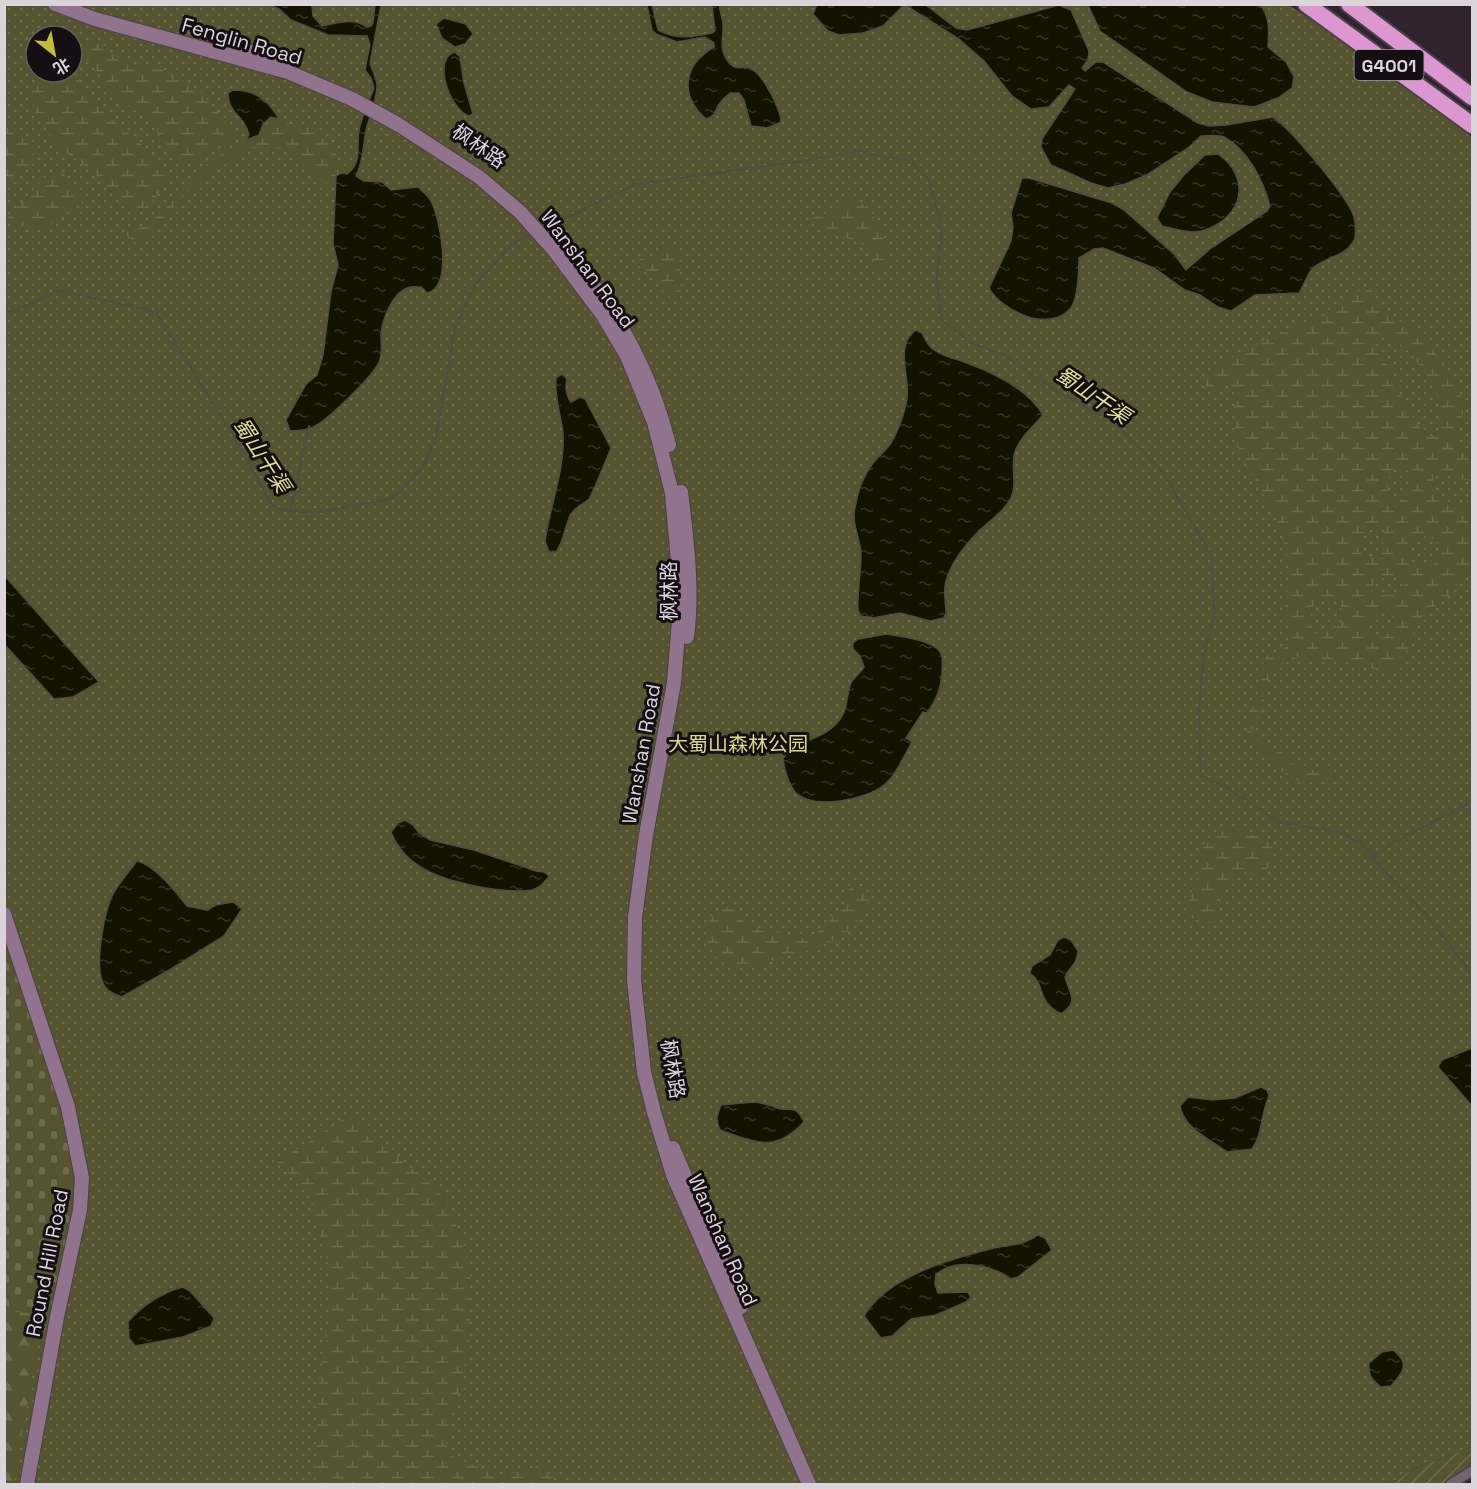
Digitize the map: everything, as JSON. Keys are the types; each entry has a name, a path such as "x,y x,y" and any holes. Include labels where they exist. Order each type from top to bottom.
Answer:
{"highway":[{"name":"G4001","path":"1306,4 1473,125"},
{"name":"G4001","path":"1349,4 1473,97"}],"main road":[{"name":"Fenglin Road","path":"55,4 95,20 288,72 355,97 382,111"},
{"path":"76,4 182,37 256,52 319,75 355,97"},
{"name":"Wanshan Road","path":"382,111 399,125 479,177 520,212 554,250 602,314 627,356 654,422 672,493 681,595 674,683 646,835 635,917 634,980 644,1072 673,1175 809,1485"},
{"name":"枫林路","path":"382,111 486,172 531,212 581,266 632,345 646,373 664,425 681,490 688,546 690,609 645,900 643,1000 651,1060 660,1109 678,1160 817,1485"},
{"name":"Round Hill Road","path":"4,914 68,1107 82,1178 80,1210 57,1317 27,1485"}],"street":[{"path":"1450,1485 1473,1471"}],"green space":[{"name":"大蜀山森林公园","path":"5,5 1289,5 1472,137 1472,1447 1415,1468 1389,1484 5,1484 4,1303 6,1303"},
{"path":"89,42 98,44 113,55 136,65 163,70 200,91 233,134 209,154 182,167 150,123 113,92 84,56 84,46"},
{"path":"35,84 82,84 112,120 157,157 168,177 166,185 153,201 140,213 134,215 90,169 70,155 57,142 39,119 29,94"},
{"path":"271,116 294,125 315,127 327,136 334,148 341,173 336,176 334,188 317,177 299,156 283,147 246,147 238,156 201,180 182,196 166,219 137,244 123,232 145,226 161,214 182,186 207,164 231,148 259,135 263,124"},
{"path":"5,118 10,119 36,150 28,165 5,185"},
{"path":"59,169 86,199 81,206 41,230 15,225 8,216 49,173"},
{"path":"856,199 871,213 886,247 885,269 879,277 874,272 872,257 866,247 848,238 818,230 812,222 814,217 828,214 847,200"},
{"path":"666,241 671,245 677,258 681,282 679,296 671,298 637,261 644,256 652,257 660,253"},
{"path":"1362,290 1371,291 1381,309 1420,336 1446,367 1459,391 1463,413 1454,444 1460,451 1472,452 1472,556 1469,566 1451,594 1417,622 1407,652 1392,671 1354,663 1299,657 1274,667 1270,672 1265,698 1251,733 1253,738 1285,755 1298,768 1331,769 1337,776 1333,779 1301,783 1281,771 1275,762 1258,753 1247,738 1247,722 1259,690 1260,673 1264,660 1268,655 1285,648 1289,638 1285,606 1290,568 1277,517 1241,455 1235,438 1234,390 1229,385 1213,389 1207,387 1204,382 1212,372 1241,352 1330,313","holes":["1383,337 1394,340 1412,355 1424,372 1441,405 1440,423 1436,434 1427,435 1421,430 1400,394 1395,377 1376,345","1398,467 1406,469 1411,474 1408,491 1402,501 1398,503 1387,489 1390,474","1443,472 1468,480 1471,497 1463,505 1451,506 1440,502 1435,497 1433,475","1378,525 1384,528 1383,545 1375,557 1363,558 1361,554 1362,536","1423,536 1432,538 1439,545 1437,558 1428,569 1410,563 1408,550 1414,540","1396,574 1402,576 1405,583 1399,591 1391,595 1371,593 1372,586 1381,578","1323,597 1335,599 1341,603 1341,622 1332,630 1316,633 1311,628 1314,604","1381,609 1392,610 1390,630 1384,637 1375,640 1365,628 1373,615"]},
{"path":"1224,828 1239,829 1271,843 1273,858 1266,870 1258,876 1248,872 1232,874 1222,888 1219,915 1210,921 1197,922 1186,910 1199,871 1203,848 1215,834"},
{"path":"856,884 870,895 865,911 845,933 818,947 754,966 734,968 718,958 708,943 708,926 712,918 730,906 735,906 742,920 755,928 802,938 818,932 844,903 851,886"},
{"path":"4,924 7,924 82,1178 57,1317 12,1311 5,1303"},
{"path":"351,1114 446,1199 471,1266 468,1351 445,1453 499,1476 542,1465 558,1484 315,1484 319,1385 329,1322 330,1271 308,1193 277,1162"},
{"path":"4,1303 12,1311 43,1315 13,1484 4,1484"},
{"path":"1472,1447 1472,1471 1451,1484 1389,1484 1415,1468"}],"water":[{"path":"817,4 904,5 883,26 863,33 839,35 828,31 813,14"},
{"path":"269,5 312,5 313,16 322,26 351,21 367,27 373,23 375,5 381,5 370,63 377,85 376,95 356,176 364,181 382,182 391,190 418,187 427,195 438,222 443,266 435,288 427,293 421,287 409,287 392,301 382,329 379,362 368,377 320,423 305,430 296,431 290,431 286,420 306,384 317,375 323,355 331,292 338,265 333,244 336,176 341,173 347,174 355,165 359,130 374,88 365,70 370,44 367,36 328,35 291,20 279,9"},
{"path":"647,5 652,5 658,30 685,37 715,31 712,5 719,5 723,23 722,48 726,58 733,66 752,69 761,78 771,93 781,122 767,128 751,126 744,100 739,93 730,93 719,104 713,115 706,119 697,110 692,100 688,90 688,81 696,62 714,47 714,43 705,37 677,42 656,34 652,30"},
{"path":"905,5 926,5 956,28 967,30 1059,5 1071,10 1089,51 1088,60 1082,68 1085,71 1096,62 1103,62 1198,123 1209,126 1273,117 1305,148 1342,195 1354,217 1356,229 1354,240 1340,254 1312,269 1299,293 1255,295 1231,311 1185,290 1154,268 1103,248 1094,249 1079,258 1076,293 1070,309 1061,316 1050,319 1038,319 1015,311 1004,304 989,288 1011,241 1013,227 1011,213 1022,178 1029,178 1112,203 1124,210 1175,255 1186,270 1211,248 1267,211 1270,206 1267,196 1259,176 1247,158 1233,143 1219,136 1201,136 1188,148 1147,175 1108,188 1051,165 1041,147 1042,139 1075,89 1069,85 1049,107 1031,109 1012,96 984,61 959,39"},
{"path":"1088,5 1260,5 1267,19 1268,47 1286,62 1294,77 1292,88 1278,98 1254,107 1212,102 1187,92 1100,31"},
{"path":"444,18 466,24 473,34 465,44 455,47 442,38 436,24"},
{"path":"455,52 460,57 464,83 473,114 469,116 455,104 446,84 445,64 448,56"},
{"path":"241,90 260,97 266,101 279,119 271,117 263,124 259,135 246,140 249,135 247,128 229,101 228,93"},
{"path":"1218,154 1236,174 1239,185 1235,207 1228,216 1218,224 1195,232 1162,226 1157,218 1170,192 1205,155"},
{"path":"916,330 922,333 929,345 939,353 977,367 1009,383 1029,397 1043,415 1023,437 1015,452 1014,487 1011,498 1001,512 969,542 951,567 946,581 946,613 944,618 930,621 900,613 873,618 861,616 858,610 861,555 854,519 856,501 866,474 891,443 902,419 907,395 905,346 909,337"},
{"path":"562,374 567,379 566,391 569,399 571,402 580,397 585,399 611,448 589,499 570,515 561,544 556,552 549,552 545,541 562,461 563,434 556,378"},
{"path":"4,575 99,682 73,697 54,699 5,645"},
{"path":"887,634 918,640 934,646 939,651 942,656 942,674 935,700 927,713 923,712 906,738 912,742 896,771 884,785 853,799 827,802 804,798 791,786 783,759 793,748 827,732 842,717 850,685 864,667 860,656 853,649 853,643 858,639"},
{"path":"405,820 430,840 474,850 544,872 549,876 537,888 520,891 476,886 434,874 409,858 394,838 391,832 398,823"},
{"path":"137,861 158,873 187,906 207,910 216,905 233,902 242,909 224,936 122,997 108,990 102,980 101,940 110,900"},
{"path":"1064,937 1071,940 1078,951 1075,962 1065,977 1072,1001 1061,1014 1048,1004 1038,983 1030,973 1032,966 1050,955 1058,940"},
{"path":"1472,1048 1472,1106 1438,1067 1442,1060"},
{"path":"1261,1087 1267,1090 1269,1096 1258,1137 1252,1149 1227,1152 1192,1127 1182,1114 1180,1106 1188,1097 1212,1100 1235,1098"},
{"path":"753,1102 795,1110 804,1122 794,1132 774,1142 745,1139 720,1130 717,1118 721,1105"},
{"path":"1038,1235 1045,1238 1052,1250 1018,1277 1011,1279 990,1268 973,1265 957,1265 936,1274 935,1284 938,1293 968,1292 971,1298 966,1302 936,1315 911,1319 892,1336 881,1338 864,1316 888,1290 922,1271 977,1252 1021,1243"},
{"path":"183,1287 190,1291 214,1318 211,1326 183,1337 135,1346 129,1338 128,1322 153,1300"},
{"path":"1393,1350 1402,1360 1402,1372 1391,1386 1381,1387 1371,1377 1369,1363 1382,1352"}],"waterway":[{"name":"蜀山干渠","path":"560,221 636,184 860,151 910,160 929,180 942,230 937,276 941,319 971,343 1002,354 1055,390 1115,423 1164,473 1211,555 1215,613 1204,653 1199,709 1201,775 1226,787 1279,822 1340,832 1360,843 1430,920 1472,974"},
{"name":"蜀山干渠","path":"4,309 13,312 59,290 156,312 232,434 272,505 283,510 315,513 386,500 398,494 422,469 436,437 455,328 475,285 512,244 532,233"},
{"path":"290,511 309,426"},
{"path":"1373,856 1405,836 1472,802"}]}
